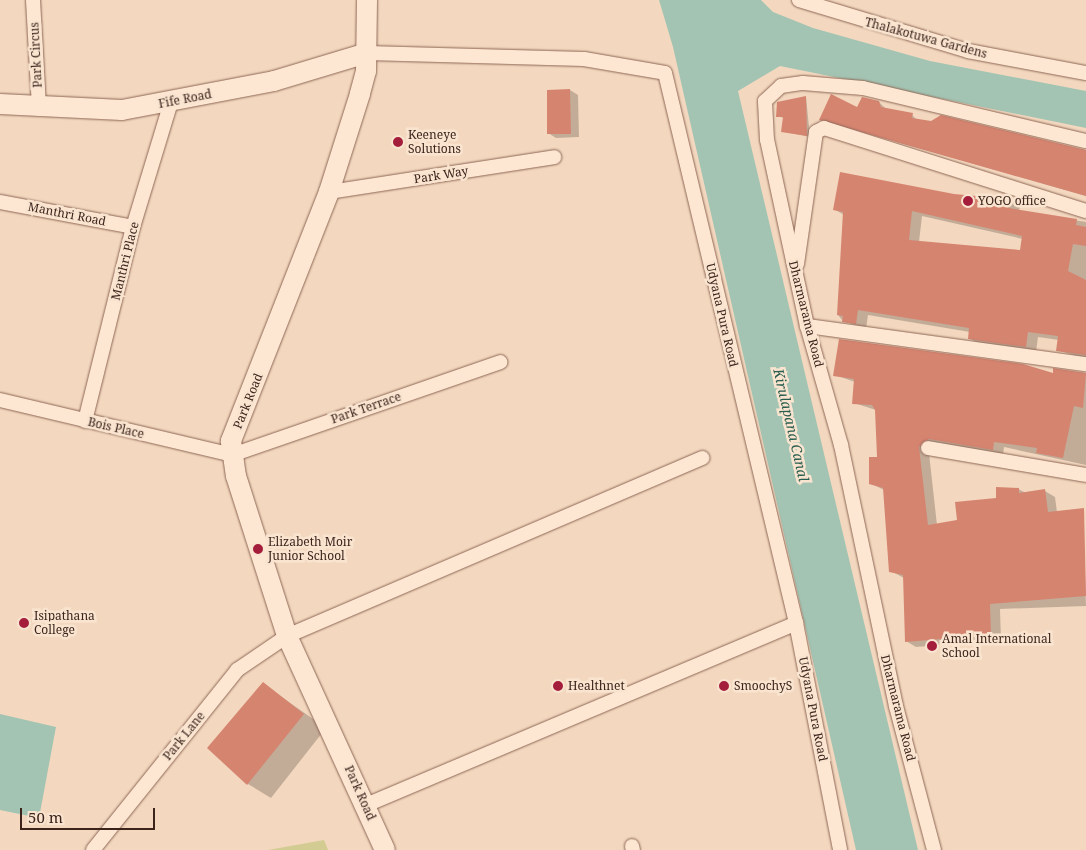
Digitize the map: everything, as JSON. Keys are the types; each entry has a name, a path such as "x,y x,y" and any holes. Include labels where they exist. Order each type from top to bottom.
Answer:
{"main road":[{"name":"Park Road","path":"367,0 367,54 362,86 329,192 231,441 232,455 253,536 287,636 385,850"},
{"name":"Fife Road","path":"0,104 39,109 122,110 274,81 367,54"}],"street":[{"name":"Park Circus","path":"33,0 39,109"},
{"name":"Thalakotuwa Gardens","path":"799,0 968,51 1086,73"},
{"name":"Udyana Pura Road","path":"367,54 584,59 665,73 796,623 840,850"},
{"name":"Dharmarama Road","path":"934,850 896,706 841,445 807,326 768,140 765,101 781,86 803,82 863,88 1086,140"},
{"name":"Manthri Place","path":"84,421 133,226 171,102"},
{"path":"796,272 816,132 824,128 1086,211"},
{"name":"Park Way","path":"329,192 554,157"},
{"name":"Manthri Road","path":"0,202 133,226"},
{"path":"807,326 1086,364"},
{"name":"Park Terrace","path":"232,455 500,362"},
{"name":"Bois Place","path":"0,400 232,455"},
{"path":"928,448 1086,475"},
{"name":"Park Lane","path":"93,850 237,670 287,636 702,458"},
{"path":"366,805 796,623"}],"shaded area":[{"path":"324,840 328,850 268,850"}],"water":[{"name":"Kirulapana Canal","path":"659,0 761,0 773,12 813,28 930,61 1086,91 1086,128 780,66 738,91 918,850 856,850 673,47"},
{"path":"0,714 56,727 39,818 0,810"}],"building":[{"path":"570,89 571,134 547,134 547,90"},
{"path":"831,94 857,107 862,97 879,101 881,107 913,113 912,118 931,121 941,115 1086,150 1086,196 819,120"},
{"path":"806,96 807,136 781,132 783,117 776,117 777,102"},
{"path":"840,172 954,194 1010,199 1009,208 1077,219 1076,225 1086,227 1086,246 1073,244 1068,271 1086,280 1086,355 1056,351 1058,336 1028,332 1026,347 968,339 969,328 858,310 856,324 842,322 843,316 837,315 843,212 833,210","holes":["912,211 1022,236 1020,250 909,240"]},
{"path":"839,339 1023,364 1053,373 1053,368 1086,373 1083,408 1074,406 1063,458 1036,453 1037,448 994,442 993,450 929,439 919,447 928,525 957,520 955,502 996,498 996,487 1019,488 1019,493 1045,489 1048,512 1084,508 1086,596 990,604 991,635 905,642 903,575 889,572 883,488 869,484 869,457 877,457 875,410 872,405 852,404 854,379 833,376"},
{"path":"263,682 304,714 247,785 207,748"}],"place":[{"name":"Keeneye Solutions","path":"398,142"},
{"name":"YOGO office","path":"968,201"},
{"name":"Elizabeth Moir Junior School","path":"258,549"},
{"name":"Isipathana College","path":"24,623"},
{"name":"Amal International School","path":"932,646"},
{"name":"Healthnet","path":"558,686"},
{"name":"SmoochyS","path":"724,686"}]}
